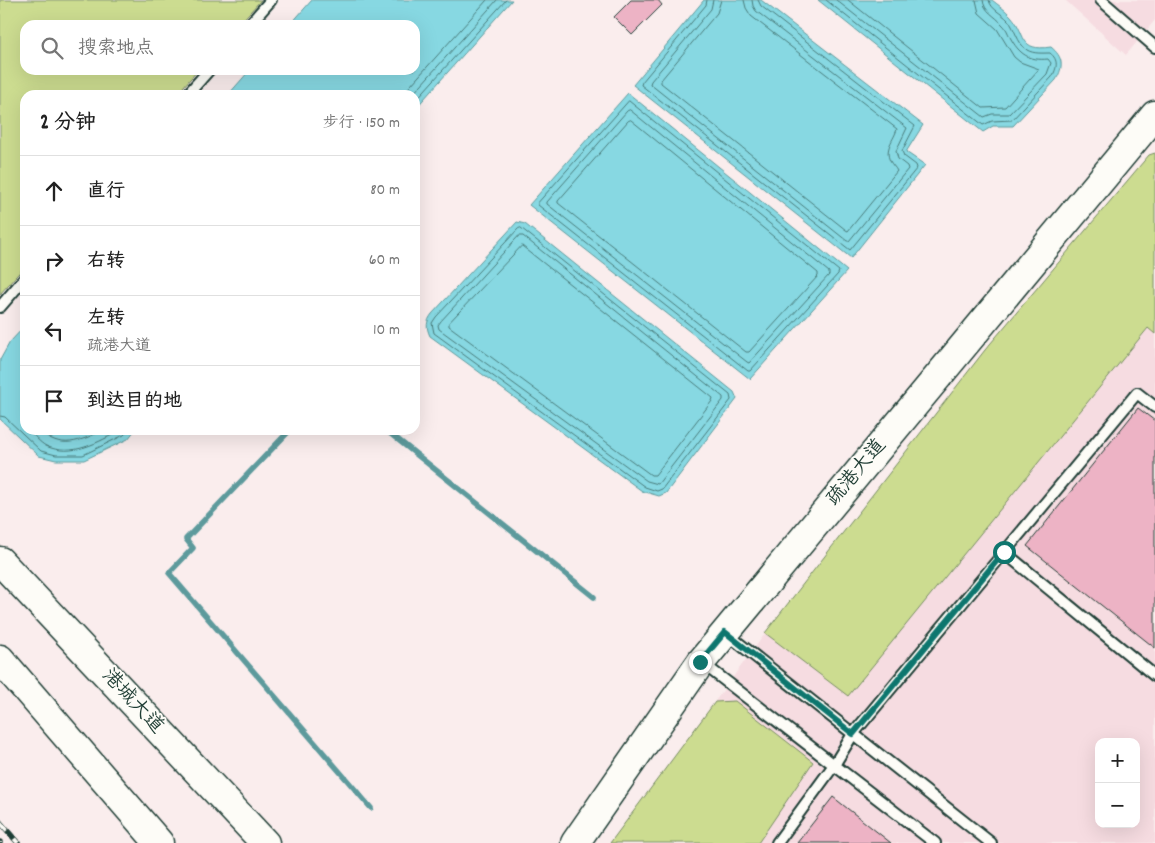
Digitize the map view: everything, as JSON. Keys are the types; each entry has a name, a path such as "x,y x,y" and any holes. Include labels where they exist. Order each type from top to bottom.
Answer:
{"main road":[{"name":"疏港大道","path":"575,843 700,662 1155,115"},
{"name":"港城大道","path":"0,560 265,843"},
{"path":"0,659 159,843"}],"lane":[{"path":"253,20 271,0"},
{"path":"1101,0 1155,47"},
{"path":"191,90 205,75"},
{"path":"0,307 20,284"},
{"path":"777,843 834,765 853,734 1137,393 1155,407"},
{"path":"1004,552 1155,676"},
{"path":"725,632 991,843"},
{"path":"700,662 935,843"}],"shaded area":[{"path":"1065,0 1155,0 1155,20 1126,55"},
{"path":"1155,153 1155,843 610,843 773,623 985,350 1149,155"}],"green space":[{"path":"0,0 261,0 243,20 20,20 20,75 194,75 180,90 20,90 20,272 0,294"},
{"path":"1155,153 1155,334 1148,328 848,696 765,633 985,350 1149,155"},
{"path":"735,701 813,762 758,843 610,843 715,702"}],"water":[{"path":"312,0 512,0 420,103 420,90 232,90 246,75 420,75 420,20 294,20"},
{"path":"704,0 761,0 923,125 906,152 925,165 851,258 633,85"},
{"path":"818,0 992,0 1011,16 1028,44 1040,48 1051,47 1058,54 1061,62 1060,70 1056,80 1013,126 993,126 983,132"},
{"path":"628,93 847,271 750,379 529,205"},
{"path":"517,222 525,224 734,392 737,399 666,493 659,496 642,491 430,336 427,325 432,314"},
{"path":"20,331 20,435 131,435 128,439 84,460 56,460 39,456 0,419 0,360 10,342"}],"building":[{"path":"631,0 658,0 662,5 632,35 614,17"},
{"path":"1138,408 1155,421 1155,648 1027,546"},
{"path":"833,797 891,843 797,843"}],"waterway":[{"path":"285,435 186,539 193,548 169,573 371,808"},
{"path":"392,435 594,597"}],"railway":[{"path":"0,822 18,843"}],"route":[{"path":"700,662 725,632 853,734 1004,552"}]}
